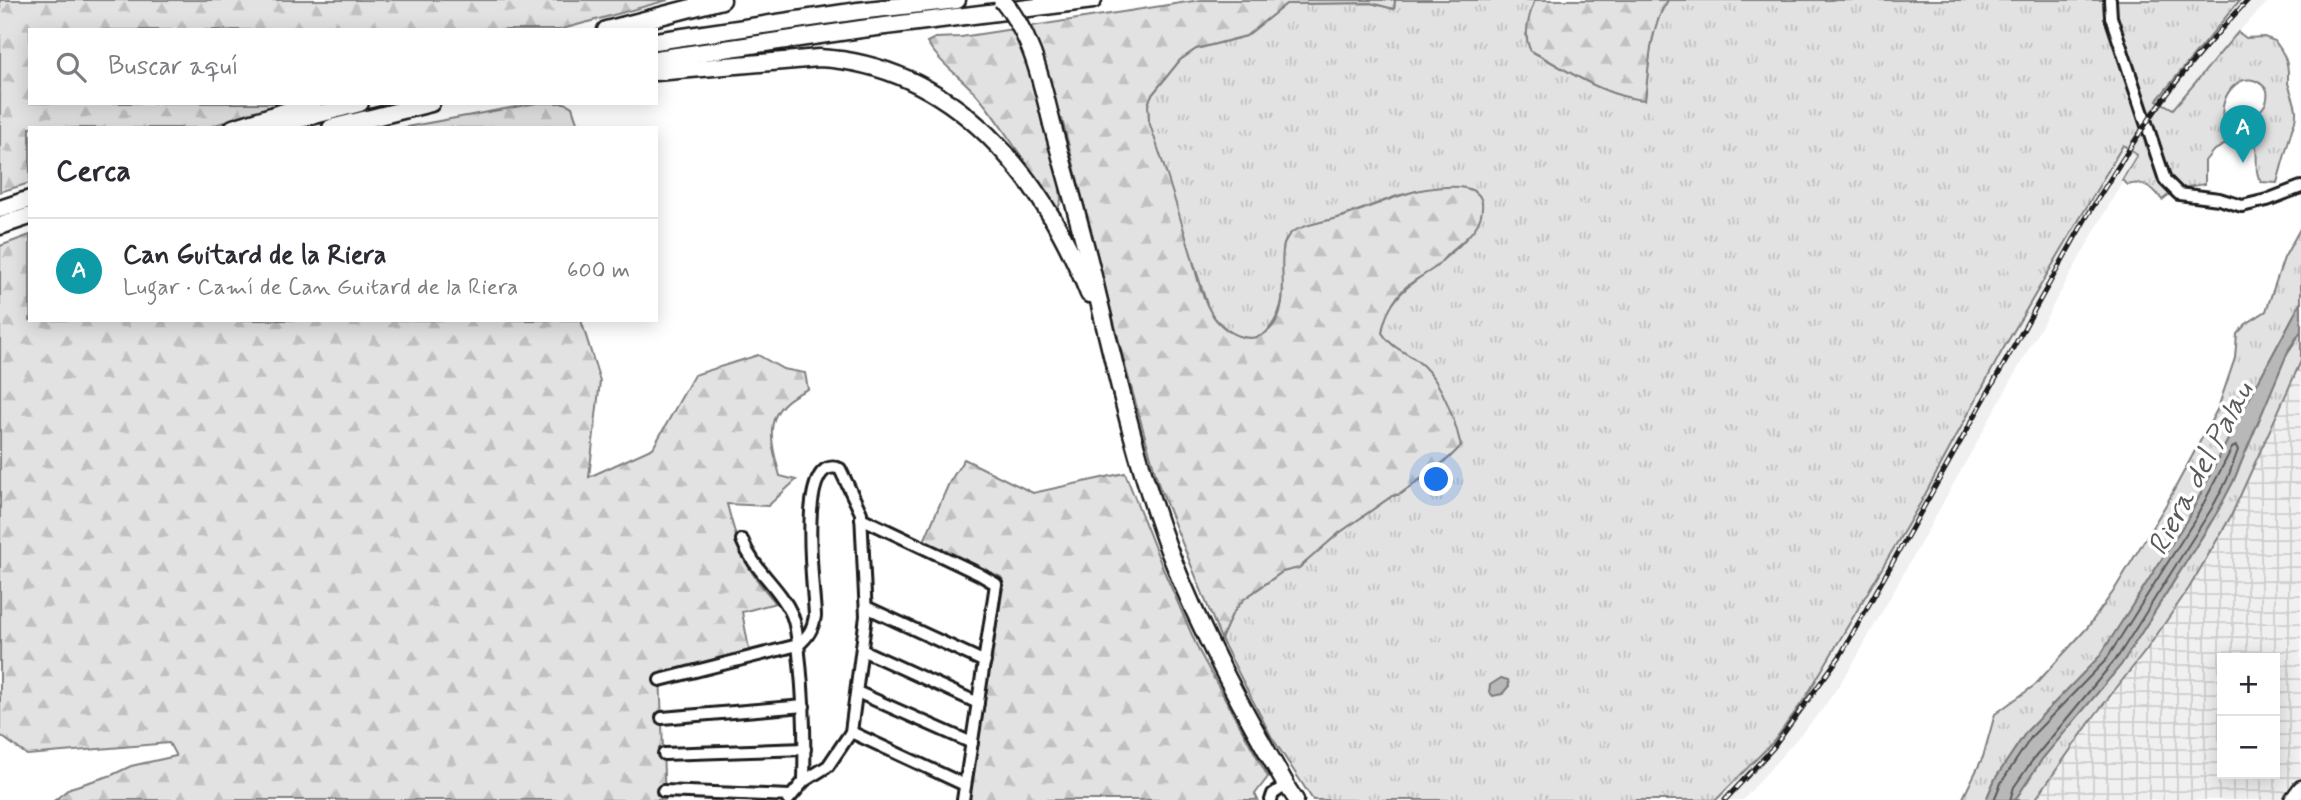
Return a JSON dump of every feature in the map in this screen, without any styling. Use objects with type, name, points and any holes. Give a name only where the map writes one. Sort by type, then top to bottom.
[{"type":"highway","points":[[614,28],[722,0]]},
{"type":"highway","points":[[658,41],[858,11],[957,0]]},
{"type":"highway","points":[[1002,0],[1018,20],[1026,38],[1095,284],[1105,334],[1135,444],[1171,554],[1221,665],[1286,785]]},
{"type":"highway","points":[[658,59],[861,29],[1093,0]]},
{"type":"highway","points":[[658,72],[772,60],[831,58],[883,68],[924,86],[972,121],[997,144],[1021,173],[1063,238],[1105,334]]},
{"type":"highway","points":[[239,126],[307,105]]},
{"type":"highway","points":[[273,126],[352,105]]},
{"type":"highway","points":[[339,126],[423,105]]},
{"type":"highway","points":[[0,209],[28,200]]},
{"type":"highway","points":[[0,226],[28,217]]},
{"type":"main road","points":[[1286,785],[1296,800]]},
{"type":"main road","points":[[2292,800],[2301,788]]},
{"type":"street","points":[[2110,0],[2111,17],[2165,180],[2179,194],[2219,199],[2242,206],[2301,187]]},
{"type":"street","points":[[660,680],[798,645],[808,635],[816,617],[810,519],[815,487],[825,470],[831,467],[840,469],[861,518],[866,607],[863,651],[851,732],[828,766],[804,780],[790,798],[663,791]]},
{"type":"street","points":[[861,518],[996,584],[962,800]]},
{"type":"street","points":[[742,540],[757,569],[783,599],[794,623],[804,706],[804,780]]},
{"type":"street","points":[[866,607],[985,662]]},
{"type":"street","points":[[863,651],[978,703]]},
{"type":"street","points":[[857,692],[972,743]]},
{"type":"street","points":[[662,718],[804,706]]},
{"type":"street","points":[[851,732],[965,785]]},
{"type":"street","points":[[664,754],[804,749]]},
{"type":"street","points":[[1271,800],[1273,794],[1286,785]]},
{"type":"shaded area","points":[[2240,0],[2270,0],[2238,32],[2172,109],[2157,100]]},
{"type":"shaded area","points":[[2123,144],[2137,155],[1853,664],[1822,710],[1743,800],[1716,800],[1774,741],[1806,697],[1921,502],[2002,352]]},
{"type":"shaded area","points":[[2301,361],[2301,800],[2035,800],[2095,715],[2147,649],[2271,425]]},
{"type":"green space","points":[[0,0],[668,0],[566,28],[28,28],[28,105],[278,105],[212,126],[28,126],[28,184],[0,192]]},
{"type":"green space","points":[[1200,0],[1395,0],[1394,9],[1371,3],[1286,4],[1246,36],[1196,49],[1180,60],[1151,96],[1148,105],[1149,122],[1202,293],[1214,318],[1229,332],[1247,338],[1256,337],[1273,326],[1282,303],[1285,242],[1295,231],[1426,189],[1467,188],[1479,196],[1482,203],[1480,220],[1471,233],[1437,266],[1409,284],[1397,297],[1387,314],[1382,333],[1433,377],[1455,423],[1461,446],[1400,494],[1392,496],[1339,533],[1299,568],[1282,572],[1244,599],[1232,614],[1221,639],[1159,486],[1062,119],[1053,116],[1061,200],[1058,209],[1043,193],[989,109],[937,56],[927,42],[935,38],[961,37]]},
{"type":"green space","points":[[1395,0],[1535,0],[1526,36],[1531,51],[1615,94],[1645,99],[1653,35],[1668,0],[2240,0],[2157,100],[2173,109],[2238,32],[2246,38],[2264,37],[2278,44],[2287,63],[2288,83],[2296,116],[2277,183],[2261,182],[2258,174],[2252,128],[2256,116],[2266,102],[2267,90],[2251,79],[2235,85],[2225,100],[2223,119],[2233,140],[2213,151],[2205,161],[2205,184],[2176,189],[2162,200],[2148,186],[2128,185],[2122,180],[2137,155],[2123,145],[2002,351],[1921,502],[1806,697],[1774,741],[1716,800],[1313,800],[1271,736],[1221,639],[1232,614],[1244,599],[1282,572],[1299,567],[1339,533],[1392,496],[1401,494],[1461,446],[1445,399],[1433,377],[1382,333],[1388,312],[1399,296],[1464,241],[1476,224],[1482,203],[1417,191],[1302,228],[1284,244],[1282,303],[1272,325],[1263,336],[1239,336],[1226,329],[1209,311],[1149,122],[1148,105],[1151,96],[1180,60],[1196,49],[1246,36],[1286,4],[1371,3],[1394,9]]},
{"type":"green space","points":[[1535,0],[1668,0],[1653,35],[1645,100],[1600,88],[1531,51],[1527,33]]},
{"type":"green space","points":[[526,105],[568,105],[572,107],[578,126],[412,126]]},
{"type":"green space","points":[[2301,227],[2301,302],[2190,515],[2100,656],[2027,731],[1995,779],[1986,800],[1962,800],[1983,757],[1995,714],[2035,685],[2087,628],[2113,592],[2167,503],[2218,408],[2235,358],[2237,334],[2246,324],[2266,311],[2284,258]]},
{"type":"green space","points":[[28,236],[28,322],[582,322],[600,381],[589,477],[653,448],[694,375],[758,355],[783,369],[805,373],[808,389],[793,397],[776,414],[772,436],[780,476],[796,480],[768,506],[727,504],[735,534],[749,568],[776,603],[742,612],[750,654],[660,673],[665,800],[55,800],[70,788],[131,766],[176,756],[169,743],[27,755],[0,735],[0,246]]},
{"type":"green space","points":[[2301,331],[2301,361],[2231,516],[2189,588],[2035,800],[2015,800],[2042,759],[2121,665],[2209,526],[2233,482],[2284,360]]},
{"type":"green space","points":[[964,459],[1033,493],[1125,473],[1199,651],[1268,777],[1255,794],[1258,800],[969,800],[1004,582],[1001,577],[924,541],[949,483]]},
{"type":"water","points":[[2301,302],[2301,331],[2289,349],[2233,482],[2218,511],[2121,665],[2042,759],[2015,800],[1986,800],[1995,779],[2027,731],[2100,656],[2190,515]]},
{"type":"water","points":[[1501,678],[1508,680],[1509,686],[1502,694],[1493,696],[1489,692],[1490,685]]},
{"type":"railway","points":[[1725,800],[1773,748],[1840,656],[2086,218],[2131,146],[2180,77],[2248,0]]},
{"type":"place","name":"Can Guitard de la Riera","points":[[2243,163]]},
{"type":"water label","name":"Riera del Palau","points":[[2201,469]]}]
